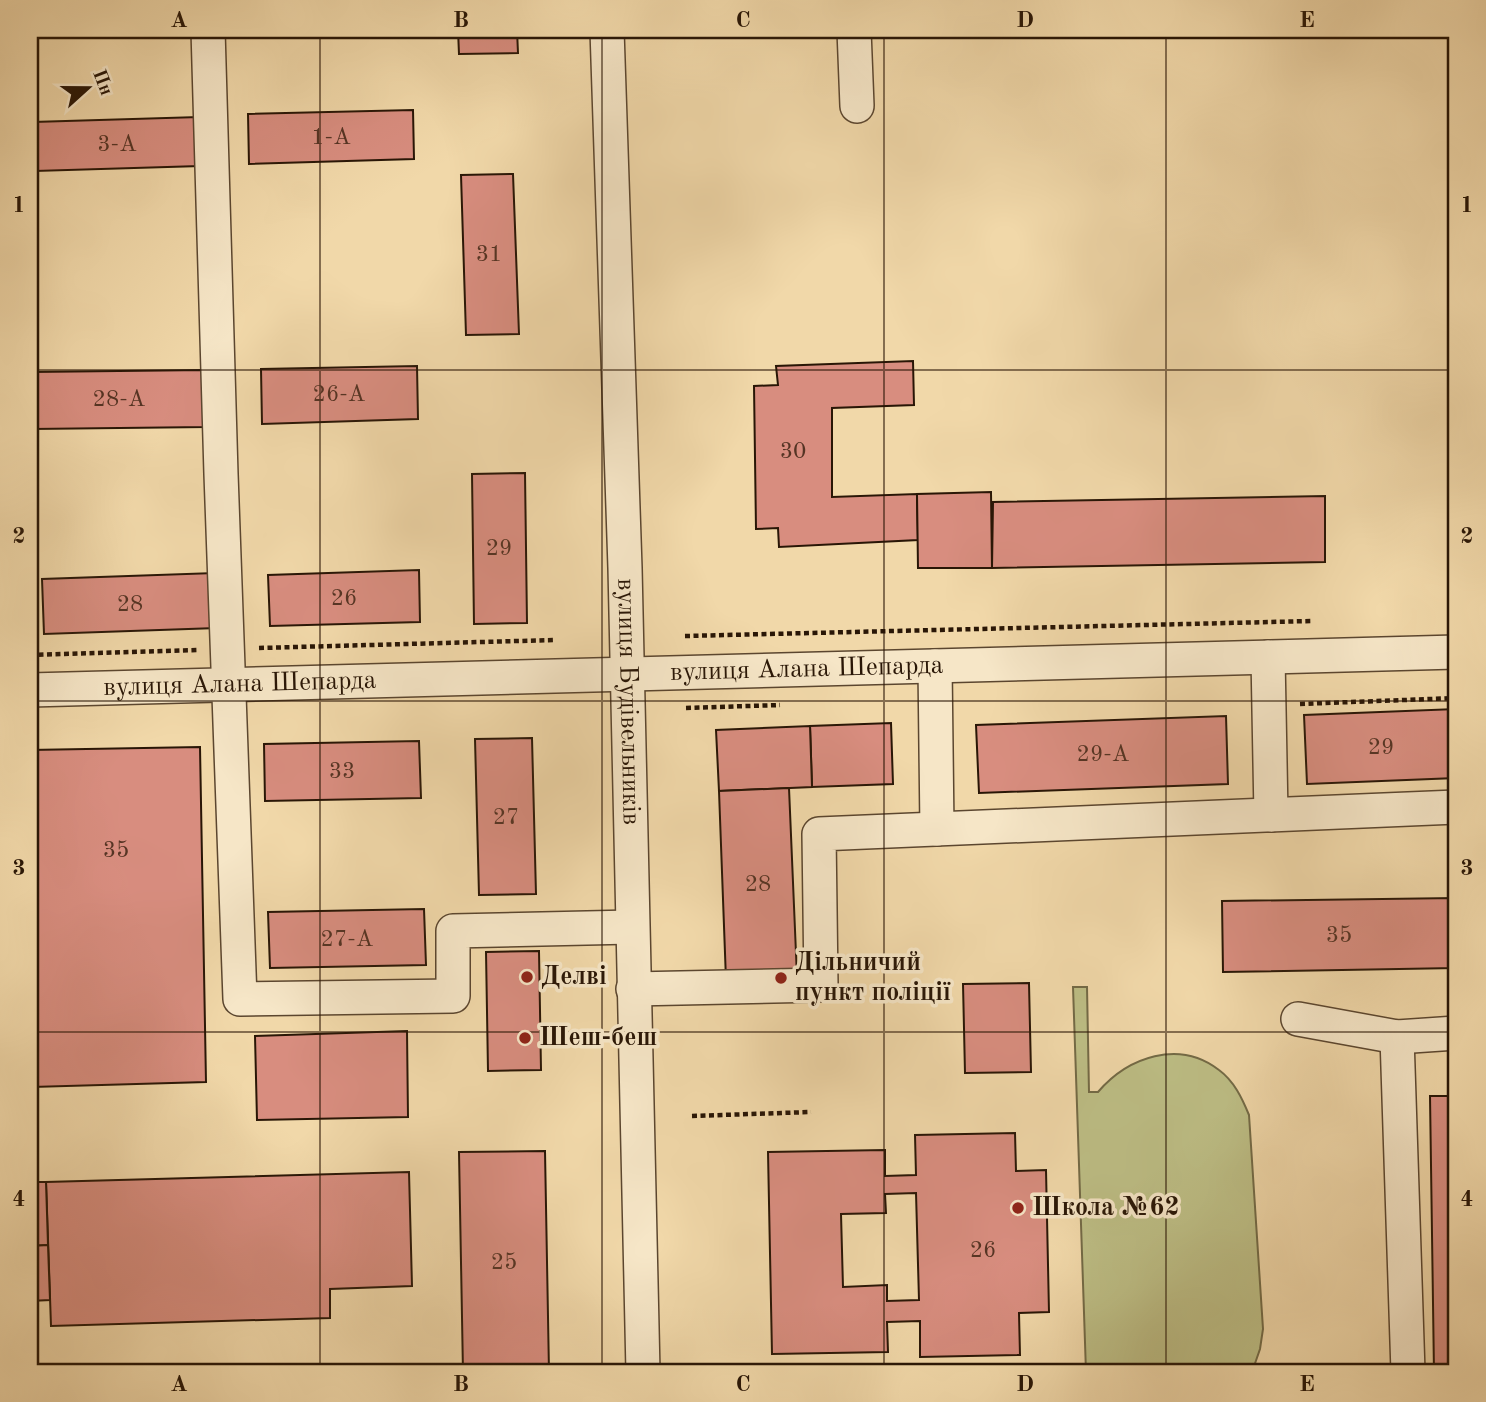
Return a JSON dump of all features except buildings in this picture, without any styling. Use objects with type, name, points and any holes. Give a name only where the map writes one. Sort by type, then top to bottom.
[{"type":"street","points":[[208,30],[240,999],[453,996],[453,931],[632,927]]},
{"type":"street","name":"вулиця Будівельників","points":[[607,30],[625,568],[643,1372]]},
{"type":"street","points":[[854,30],[857,106]]},
{"type":"street","name":"вулиця Алана Шепарда","points":[[30,690],[1456,652]]},
{"type":"street","points":[[1268,657],[1271,815]]},
{"type":"street","points":[[935,666],[937,829]]},
{"type":"street","points":[[633,989],[821,985],[819,835],[1456,807]]},
{"type":"street","points":[[1298,1020],[1397,1037],[1456,1033]]},
{"type":"street","points":[[1397,1037],[1408,1372]]},
{"type":"path","points":[[685,636],[1318,621]]},
{"type":"path","points":[[30,654],[555,640]]},
{"type":"path","points":[[1269,695],[1297,704],[1456,698]]},
{"type":"path","points":[[686,708],[783,705]]},
{"type":"path","points":[[692,1116],[811,1112]]},
{"type":"green space","points":[[1073,987],[1087,987],[1089,1092],[1098,1092],[1124,1069],[1139,1061],[1171,1054],[1187,1055],[1204,1061],[1224,1074],[1243,1102],[1249,1115],[1263,1329],[1252,1372],[1086,1372]]},
{"type":"place","name":"Делві","points":[[527,977]]},
{"type":"place","name":"Дільничий пункт поліції","points":[[781,978]]},
{"type":"place","name":"Шеш-беш","points":[[525,1038]]},
{"type":"place","name":"Школа №62","points":[[1018,1208]]}]
